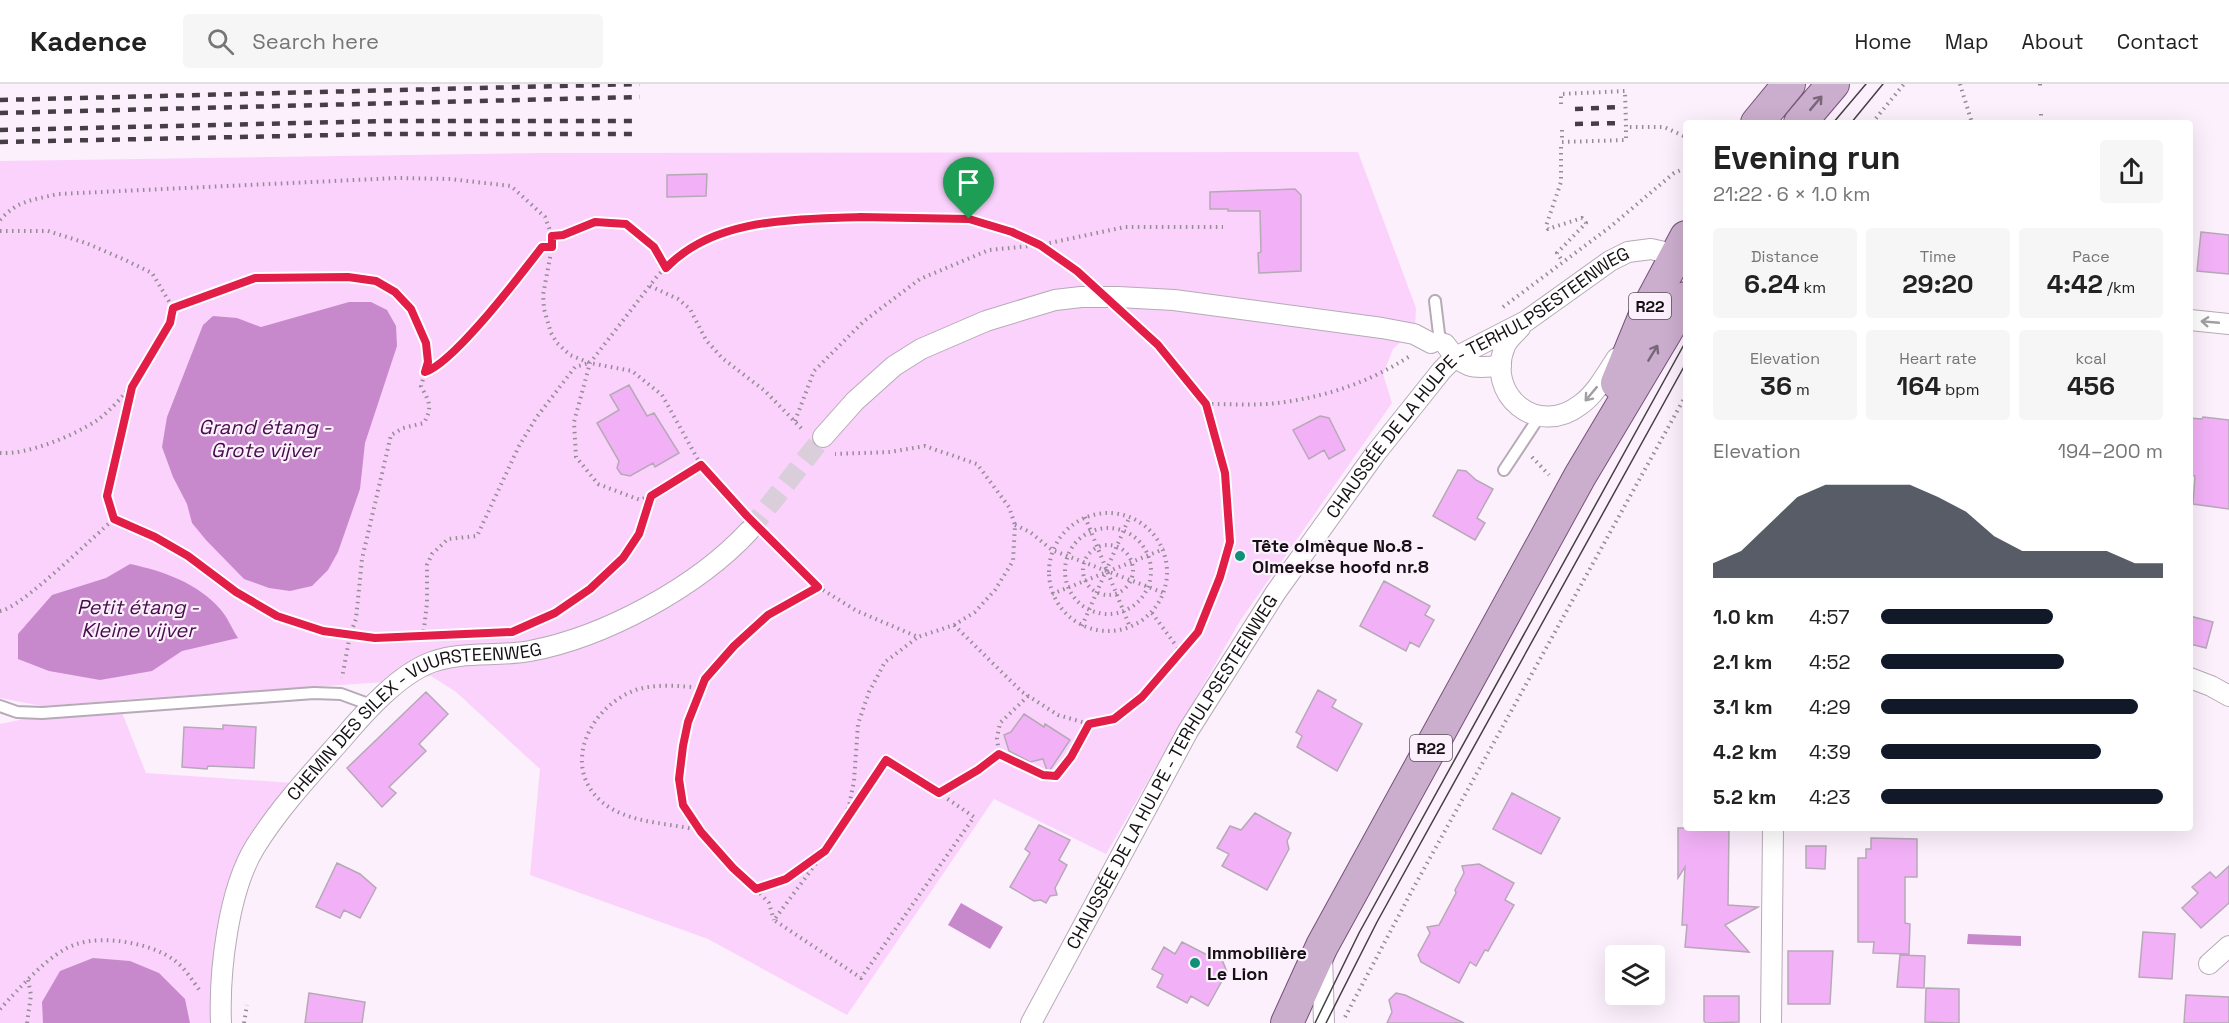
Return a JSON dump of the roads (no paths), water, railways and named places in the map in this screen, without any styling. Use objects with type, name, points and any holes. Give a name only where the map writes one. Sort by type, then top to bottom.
[{"type":"main road","points":[[1759,120],[1789,84]]},
{"type":"main road","points":[[1803,120],[1833,84]]},
{"type":"main road","name":"CHAUSSÉE DE LA HULPE - TERHULPSESTEENWEG","points":[[1566,477],[1647,310],[1681,246]]},
{"type":"main road","name":"R22","points":[[1287,1023],[1322,946],[1566,477],[1683,302]]},
{"type":"street","name":"CHAUSSÉE DE LA HULPE - TERHULPSESTEENWEG","points":[[1031,1023],[1188,731],[1270,602],[1375,454],[1442,370],[1444,348],[1526,321],[1610,261],[1628,252],[1681,246]]},
{"type":"street","points":[[820,443],[863,394],[894,366],[921,349],[986,321],[1055,300],[1118,297],[1174,300],[1382,328],[1414,334],[1444,348],[1467,367],[1502,364]]},
{"type":"street","points":[[1526,321],[1506,344],[1502,364],[1505,390],[1511,400],[1524,411],[1539,417],[1551,417],[1578,407],[1589,398],[1647,310]]},
{"type":"street","points":[[2193,320],[2229,324]]},
{"type":"street","name":"CHEMIN DES SILEX - VUURSTEENWEG","points":[[221,1021],[220,993],[229,927],[238,885],[254,849],[286,803],[371,705],[415,670],[444,658],[527,652],[561,645],[598,631],[656,602],[705,571],[729,553],[753,526]]},
{"type":"street","points":[[2193,679],[2229,696]]},
{"type":"street","points":[[1772,1023],[1773,831]]},
{"type":"street","points":[[1322,946],[1324,1023]]},
{"type":"street","points":[[2209,964],[2229,946]]},
{"type":"lane","points":[[1435,301],[1439,334],[1444,348]]},
{"type":"lane","points":[[1504,470],[1539,417]]},
{"type":"lane","points":[[0,706],[17,712],[42,713],[314,693],[341,694],[371,705]]},
{"type":"water","name":"Grand étang - Grote vijver","points":[[349,302],[371,302],[387,310],[396,326],[397,346],[365,443],[360,489],[338,552],[328,570],[312,586],[290,591],[269,588],[244,579],[192,523],[187,504],[173,477],[162,447],[167,417],[203,325],[213,316],[237,318],[261,327]]},
{"type":"water","name":"Petit étang - Kleine vijver","points":[[130,564],[155,570],[202,592],[223,613],[238,638],[182,651],[152,671],[100,680],[49,671],[18,659],[18,634],[52,595],[106,578]]},
{"type":"water","points":[[961,903],[1003,927],[990,949],[948,925]]},
{"type":"water","points":[[1968,934],[2021,936],[2021,946],[1967,944]]},
{"type":"water","points":[[93,958],[130,961],[159,973],[185,999],[190,1023],[43,1023],[42,1002],[60,971]]},
{"type":"tunnel","points":[[749,531],[823,437]]},
{"type":"tram line","points":[[1836,120],[1866,84]]},
{"type":"tram line","points":[[1853,120],[1883,84]]},
{"type":"tram line","points":[[1315,1023],[1359,933],[1683,346]]},
{"type":"tram line","points":[[1326,1023],[1377,922],[1683,368]]},
{"type":"railway","points":[[0,100],[640,84]]},
{"type":"railway","points":[[0,113],[640,97]]},
{"type":"railway","points":[[1575,109],[1620,107]]},
{"type":"railway","points":[[0,130],[385,121],[639,121]]},
{"type":"railway","points":[[1575,124],[1621,123]]},
{"type":"railway","points":[[0,142],[384,134],[639,134]]},
{"type":"place","name":"Tête olmèque No.8 - Olmeekse hoofd nr.8","points":[[1240,556]]},
{"type":"place","name":"Immobilière Le Lion","points":[[1195,963]]}]
